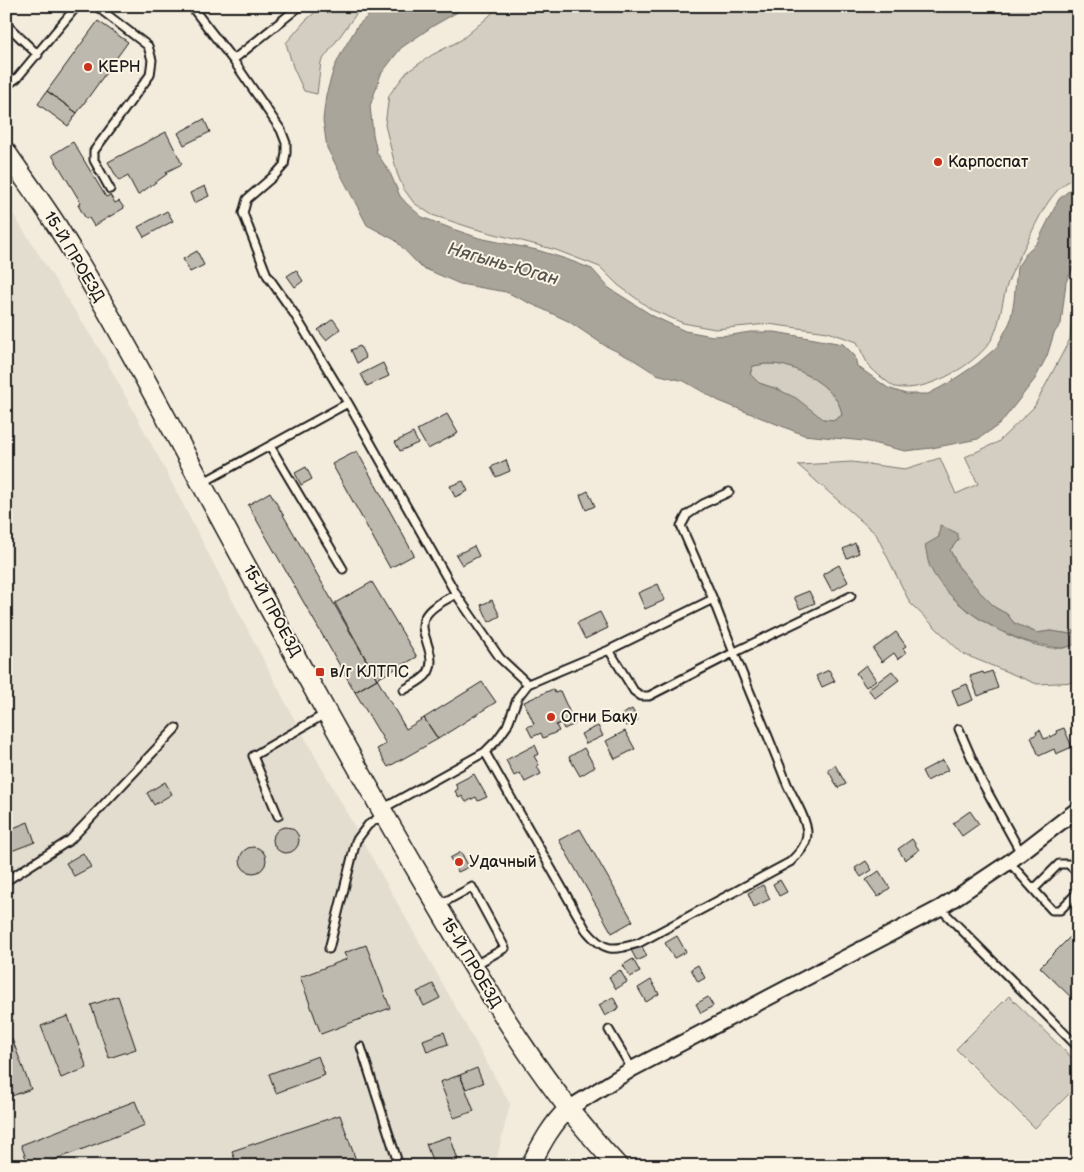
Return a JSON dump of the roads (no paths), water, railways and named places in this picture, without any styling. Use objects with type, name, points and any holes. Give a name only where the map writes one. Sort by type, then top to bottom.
[{"type":"main road","name":"15-Й ПРОЕЗД","points":[[6,152],[80,264],[382,812],[472,966],[528,1054],[568,1109],[618,1166]]},
{"type":"street","points":[[530,1166],[550,1129],[568,1109],[632,1069],[940,908],[1009,862],[1078,810]]},
{"type":"lane","points":[[6,86],[18,78],[77,6]]},
{"type":"lane","points":[[96,6],[148,46],[152,60],[150,75],[94,151],[94,160],[110,189]]},
{"type":"lane","points":[[191,6],[233,60],[281,130],[286,143],[284,165],[247,199],[243,213],[267,276],[293,312],[348,403],[456,594],[500,658],[528,684]]},
{"type":"lane","points":[[233,60],[300,6]]},
{"type":"lane","points":[[6,24],[38,55]]},
{"type":"lane","points":[[202,484],[348,403]]},
{"type":"lane","points":[[270,446],[343,569]]},
{"type":"lane","points":[[486,752],[586,930],[597,943],[608,948],[621,948],[638,943],[790,862],[803,849],[807,834],[805,824],[733,653],[713,598],[681,526],[686,515],[703,504],[729,492]]},
{"type":"lane","points":[[404,690],[427,674],[431,666],[423,618],[430,610],[456,594]]},
{"type":"lane","points":[[610,650],[634,691],[641,696],[649,696],[851,596]]},
{"type":"lane","points":[[329,949],[356,841],[368,824],[382,812],[486,752],[498,740],[507,726],[518,697],[528,684],[610,650],[713,598]]},
{"type":"lane","points":[[278,816],[253,756],[328,712]]},
{"type":"lane","points":[[6,881],[70,840],[176,728]]},
{"type":"lane","points":[[959,729],[982,782],[1021,853]]},
{"type":"lane","points":[[1009,862],[1052,910],[1060,910],[1078,892]]},
{"type":"lane","points":[[1034,890],[1060,864],[1068,864],[1078,873]]},
{"type":"lane","points":[[437,906],[472,887],[505,948],[472,966]]},
{"type":"lane","points":[[940,908],[1078,1047]]},
{"type":"lane","points":[[609,1030],[632,1069]]},
{"type":"lane","points":[[361,1047],[399,1166]]},
{"type":"water","name":"Нягынь-Юган","points":[[379,6],[468,6],[433,26],[401,48],[381,74],[370,106],[377,153],[390,173],[400,196],[422,217],[479,238],[537,250],[592,269],[609,288],[653,316],[685,331],[713,336],[750,332],[775,332],[843,344],[855,356],[857,366],[888,388],[906,394],[928,394],[977,364],[997,347],[1010,322],[1017,267],[1028,251],[1037,243],[1059,199],[1078,183],[1078,258],[1066,282],[1061,324],[1054,333],[1047,356],[1035,379],[1000,424],[978,439],[905,451],[864,441],[804,435],[719,401],[684,381],[656,374],[634,360],[604,345],[568,321],[506,292],[460,284],[421,267],[395,240],[367,225],[327,148],[323,120],[326,95],[334,68],[358,25]],"holes":[[[767,364],[790,367],[819,382],[835,398],[840,406],[842,415],[835,420],[823,419],[796,398],[759,383],[750,374],[753,366]]]},
{"type":"water","points":[[940,525],[957,533],[959,539],[950,550],[958,566],[996,608],[1007,614],[1014,623],[1037,633],[1050,631],[1071,634],[1078,628],[1078,643],[1063,648],[1032,643],[997,629],[964,608],[939,581],[928,562],[925,545],[939,537]]},
{"type":"place","name":"КЕРН","points":[[88,67]]},
{"type":"place","name":"Карпоспат","points":[[938,162]]},
{"type":"place","name":"в/г КЛТПС","points":[[320,672]]},
{"type":"place","name":"Огни Баку","points":[[551,717]]},
{"type":"place","name":"Удачный","points":[[459,862]]}]
